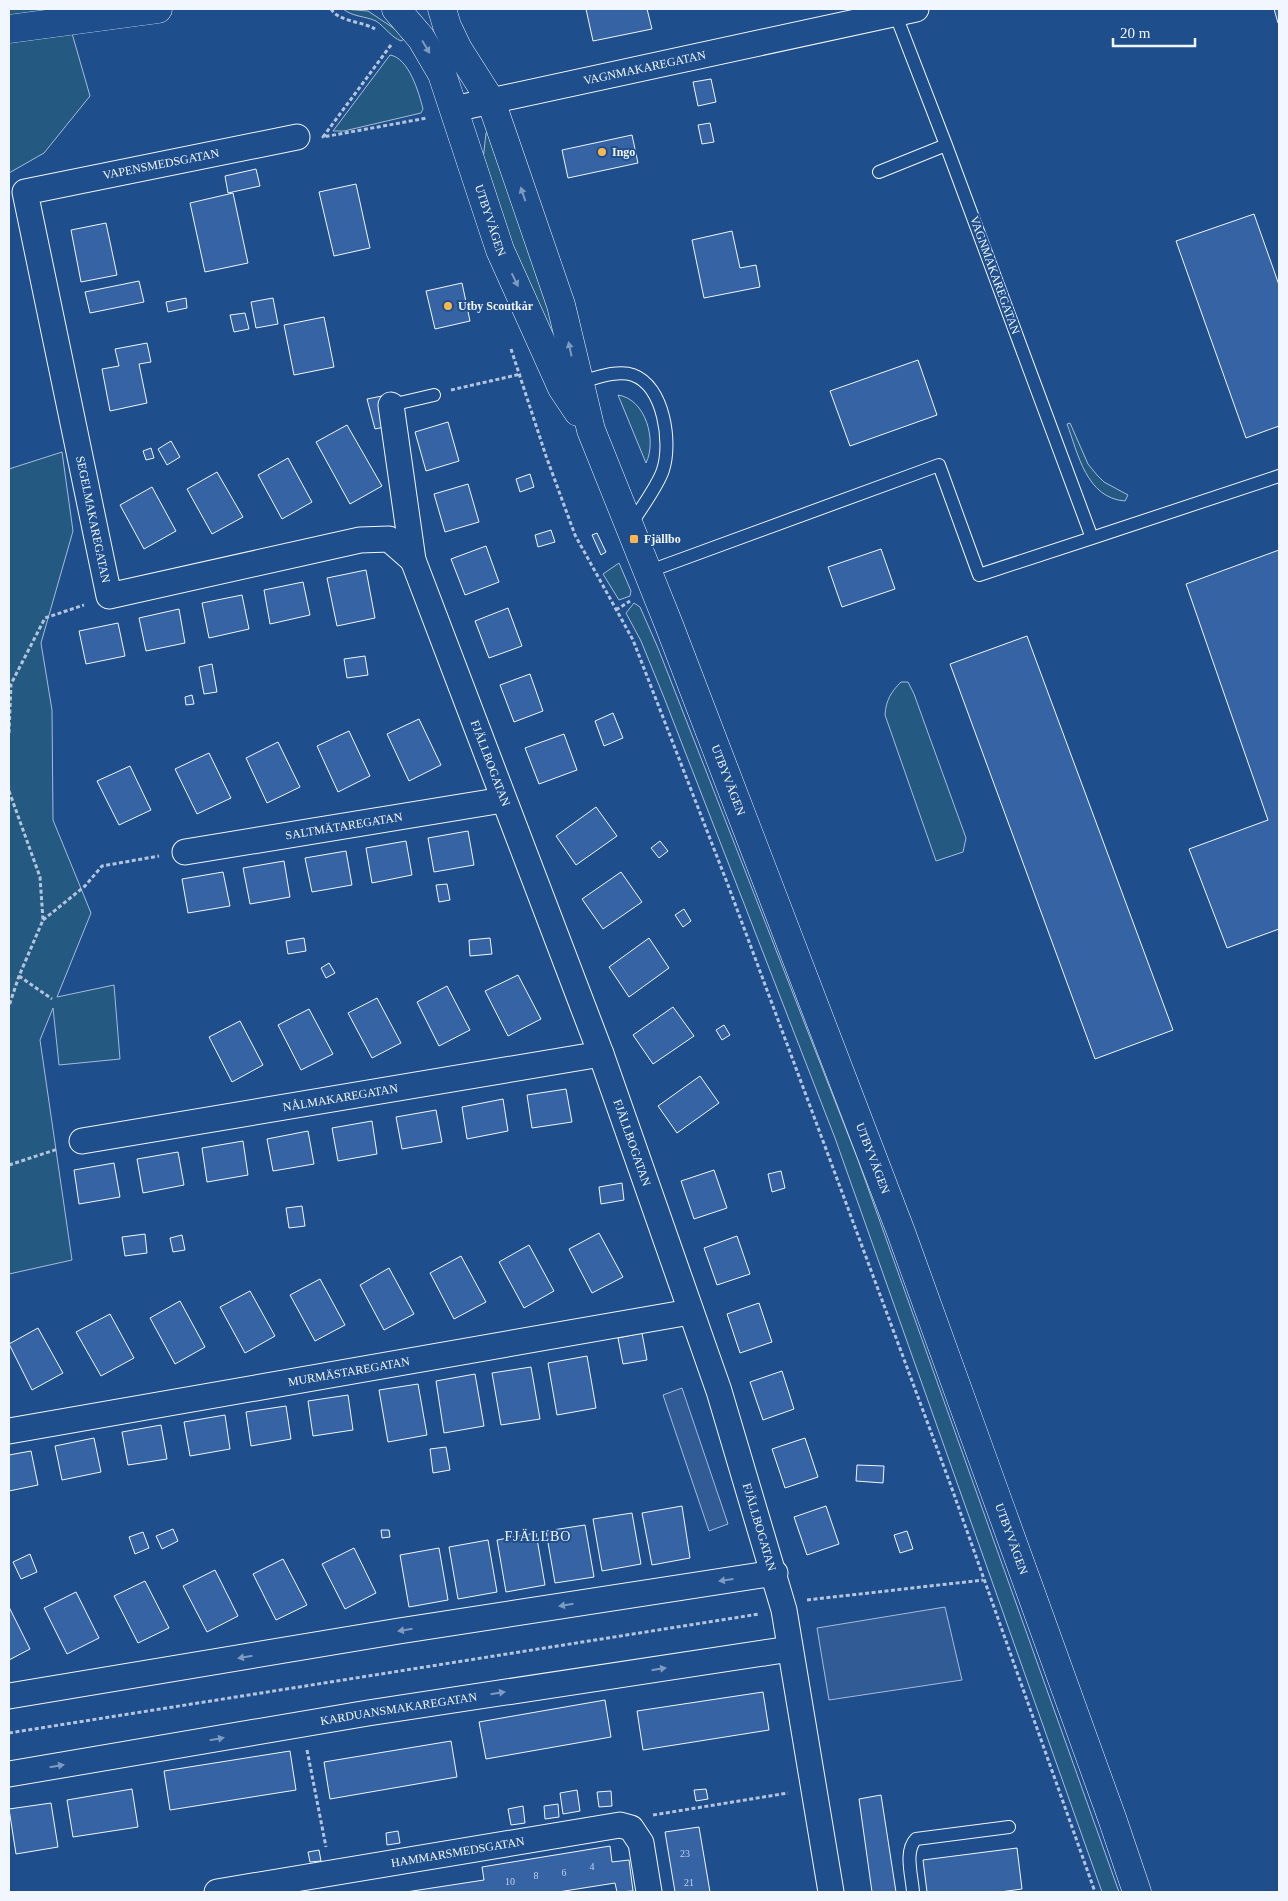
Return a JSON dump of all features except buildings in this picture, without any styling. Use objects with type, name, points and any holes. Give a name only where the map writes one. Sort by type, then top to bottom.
[{"type":"street","points":[[9,29],[158,9]]},
{"type":"street","name":"UTBYVÄGEN","points":[[396,9],[420,38],[442,74],[444,113],[500,250],[571,386],[630,526],[901,1232],[1137,1892]]},
{"type":"street","name":"UTBYVÄGEN","points":[[442,9],[447,26],[458,49],[491,101],[561,305],[571,386]]},
{"type":"street","name":"VAGNMAKAREGATAN","points":[[444,113],[491,101],[905,11]]},
{"type":"street","name":"VAPENSMEDSGATAN","points":[[25,192],[297,137]]},
{"type":"street","name":"SEGELMAKAREGATAN","points":[[25,192],[109,596],[360,540],[389,539],[413,560]]},
{"type":"street","name":"FJÄLLBOGATAN","points":[[391,405],[413,560],[601,1054],[719,1391],[775,1573],[783,1606],[831,1892]]},
{"type":"street","name":"SALTMÄTAREGATAN","points":[[185,852],[503,800]]},
{"type":"street","name":"NÅLMAKAREGATAN","points":[[82,1141],[601,1054]]},
{"type":"street","name":"MURMÄSTAREGATAN","points":[[9,1431],[690,1312]]},
{"type":"street","points":[[9,1696],[399,1631],[775,1573]]},
{"type":"street","name":"KARDUANSMAKAREGATAN","points":[[9,1774],[302,1724],[790,1649]]},
{"type":"street","name":"HAMMARSMEDSGATAN","points":[[217,1892],[620,1825],[630,1828]]},
{"type":"street","points":[[630,1828],[641,1844],[649,1892]]},
{"type":"lane","name":"VAGNMAKAREGATAN","points":[[905,11],[946,145],[1092,538]]},
{"type":"lane","points":[[879,172],[946,145]]},
{"type":"lane","points":[[571,386],[614,373],[633,374],[645,382],[655,395],[663,412],[666,437],[663,470],[630,526]]},
{"type":"lane","points":[[391,405],[434,395]]},
{"type":"lane","points":[[648,572],[939,465],[979,575],[1279,476]]},
{"type":"lane","points":[[913,1892],[909,1851],[916,1839],[1009,1827]]},
{"type":"path","points":[[332,9],[333,12],[369,25],[383,34]]},
{"type":"path","points":[[388,38],[398,47]]},
{"type":"path","points":[[393,42],[323,137],[444,113]]},
{"type":"path","points":[[511,346],[546,456],[575,535],[633,640],[728,885],[951,1486],[1095,1892]]},
{"type":"path","points":[[9,733],[11,684],[45,618],[109,596]]},
{"type":"path","points":[[9,791],[40,878],[43,920],[19,976],[9,1006]]},
{"type":"path","points":[[43,920],[85,886],[102,866],[185,852]]},
{"type":"path","points":[[19,976],[52,999]]},
{"type":"path","points":[[9,1165],[82,1141]]},
{"type":"path","points":[[9,1733],[783,1606],[983,1580]]},
{"type":"path","points":[[302,1724],[330,1872]]},
{"type":"path","points":[[630,1828],[644,1816],[813,1789]]},
{"type":"shaded area","points":[[9,9],[65,9],[90,96],[44,153],[9,173]]},
{"type":"shaded area","points":[[343,9],[368,11],[406,38],[401,41],[376,21],[351,14]]},
{"type":"shaded area","points":[[390,55],[403,62],[408,69],[419,94],[423,109],[421,113],[344,131],[333,131]]},
{"type":"shaded area","points":[[490,132],[556,325],[555,354],[515,263],[483,160],[486,133]]},
{"type":"shaded area","points":[[618,395],[628,398],[636,404],[647,422],[650,444],[646,463]]},
{"type":"shaded area","points":[[1070,423],[1088,464],[1104,482],[1128,495],[1125,501],[1112,498],[1101,492],[1092,483],[1075,448],[1067,424]]},
{"type":"shaded area","points":[[62,452],[73,531],[41,643],[52,710],[53,820],[91,913],[57,997],[114,985],[120,1059],[59,1065],[53,1008],[40,1040],[72,1260],[9,1274],[9,469]]},
{"type":"shaded area","points":[[619,563],[631,591],[630,596],[619,600],[603,574]]},
{"type":"shaded area","points":[[634,603],[640,607],[658,648],[858,1160],[1119,1892],[1102,1892],[835,1138],[665,700],[641,641],[626,613]]},
{"type":"shaded area","points":[[901,682],[908,682],[914,694],[966,838],[963,852],[936,861],[885,715],[890,697],[894,689]]},
{"type":"shaded area","points":[[682,1388],[728,1524],[709,1531],[663,1395]]},
{"type":"shaded area","points":[[945,1607],[962,1680],[829,1700],[817,1628]]},
{"type":"place","name":"Ingo","points":[[602,152]]},
{"type":"place","name":"Utby Scoutkår","points":[[448,306]]},
{"type":"place","name":"Fjällbo","points":[[634,539]]},
{"type":"district","name":"FJÄLLBO","points":[[538,1536]]}]
